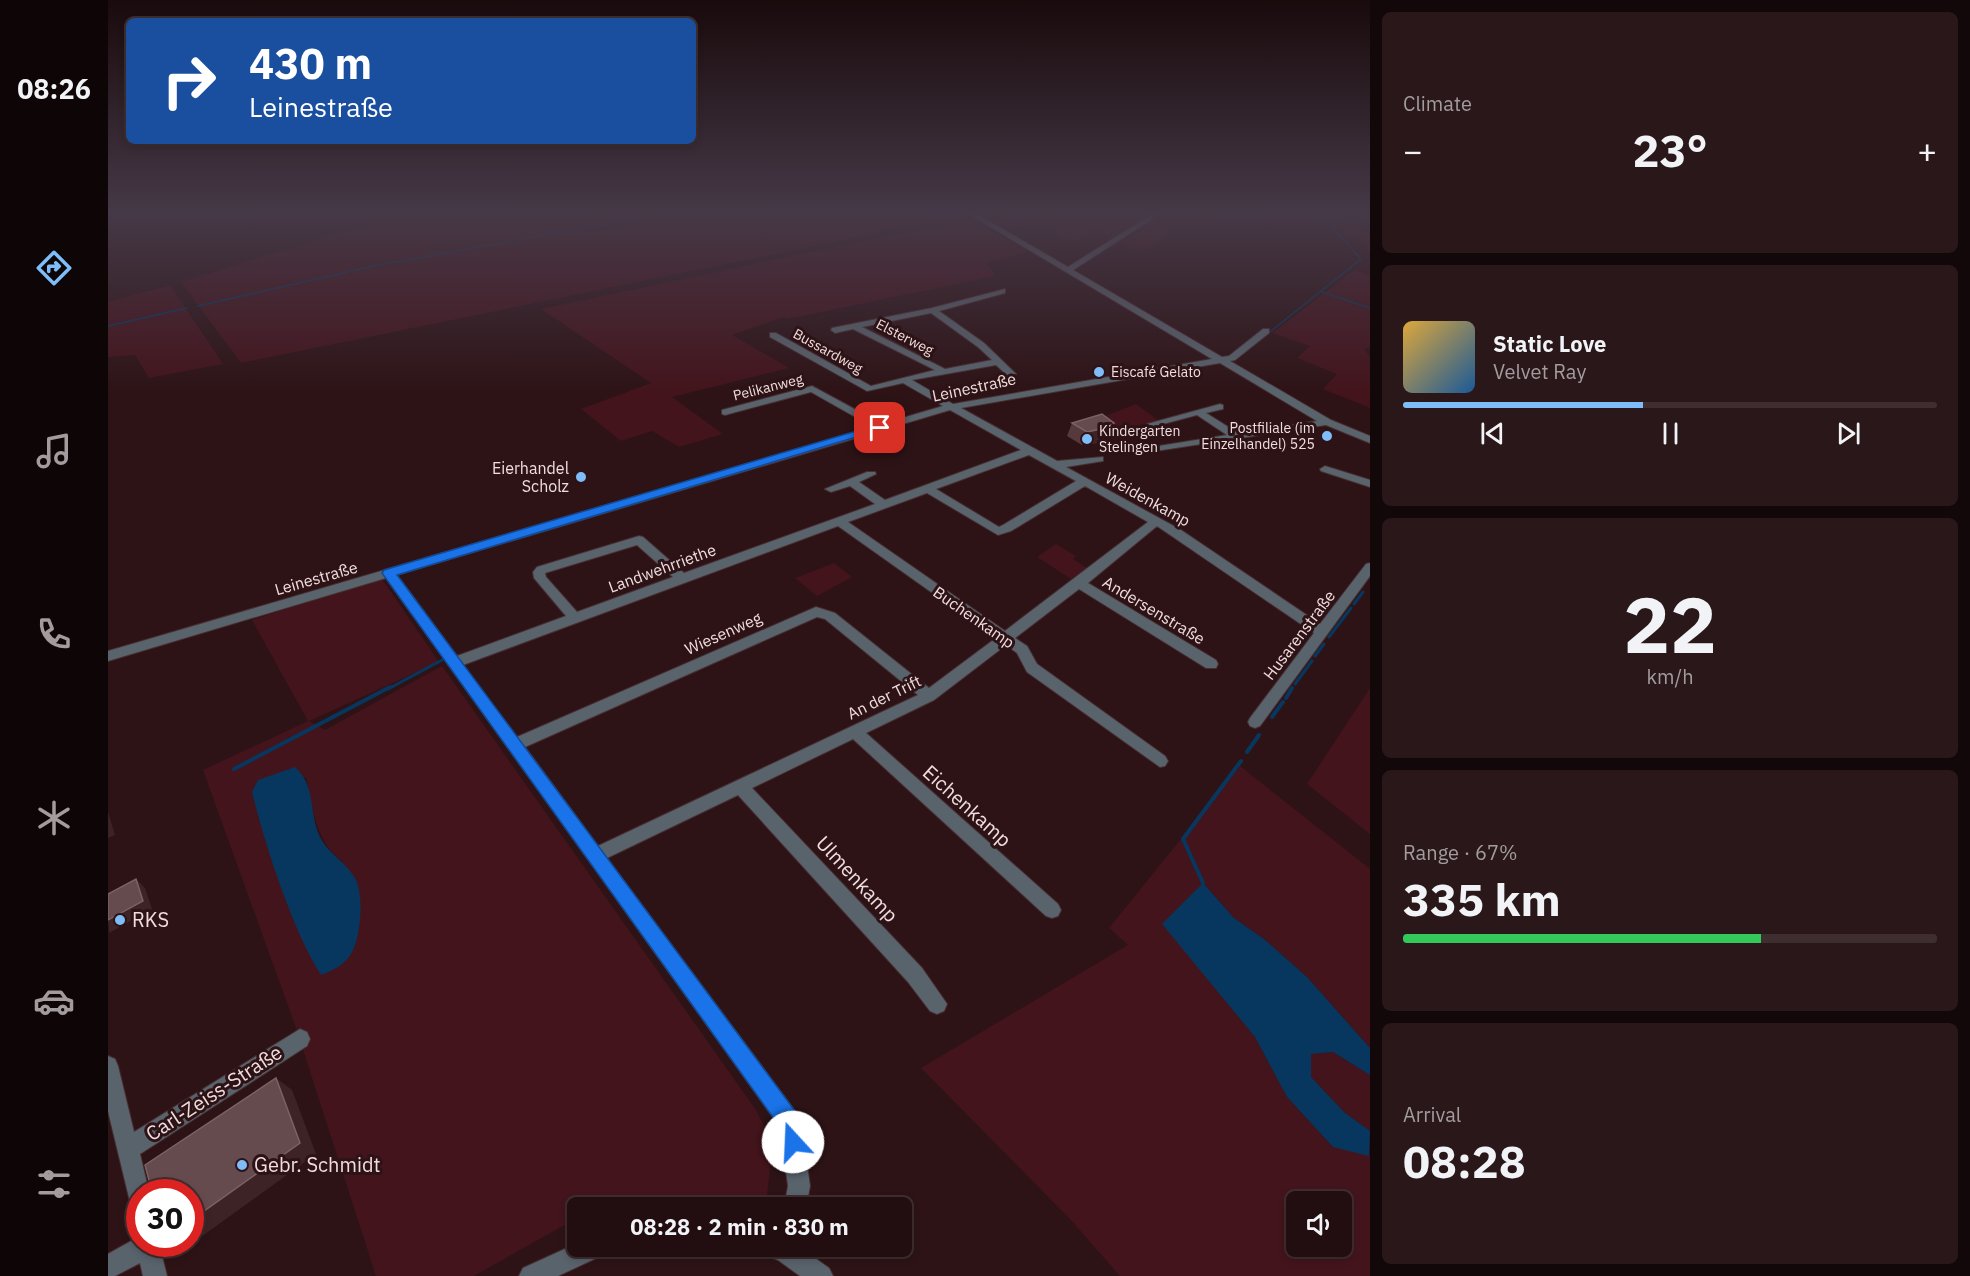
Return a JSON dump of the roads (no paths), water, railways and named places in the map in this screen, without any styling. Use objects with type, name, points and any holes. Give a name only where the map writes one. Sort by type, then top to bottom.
[{"type":"street","points":[[1072,273],[1327,422],[1370,440]]},
{"type":"street","points":[[835,330],[933,310],[1002,291]]},
{"type":"street","points":[[933,310],[981,345],[1011,374]]},
{"type":"street","name":"Elsterweg","points":[[855,326],[943,371]]},
{"type":"street","points":[[1219,358],[1232,358],[1266,331]]},
{"type":"street","name":"Bussardweg","points":[[773,335],[870,389],[904,380]]},
{"type":"street","name":"Leinestraße","points":[[108,656],[950,407],[1219,358]]},
{"type":"street","points":[[904,380],[998,362]]},
{"type":"street","name":"Weidenkamp","points":[[904,380],[1083,482],[1178,532],[1322,632]]},
{"type":"street","name":"Pelikanweg","points":[[724,412],[812,389],[880,428]]},
{"type":"street","points":[[1152,424],[1220,407]]},
{"type":"street","points":[[1198,412],[1237,437]]},
{"type":"street","points":[[1140,452],[1327,422]]},
{"type":"street","name":"Landwehrriethe","points":[[453,663],[1029,451]]},
{"type":"street","points":[[1054,465],[1100,459]]},
{"type":"street","points":[[1325,470],[1370,484]]},
{"type":"street","points":[[831,489],[871,474]]},
{"type":"street","points":[[852,482],[883,504]]},
{"type":"street","points":[[927,488],[998,531],[1007,528],[1083,482]]},
{"type":"street","name":"Buchenkamp","points":[[838,521],[1006,639],[1027,656],[1032,668],[1160,761]]},
{"type":"street","name":"An der Trift","points":[[597,855],[929,696],[1079,583],[1156,521]]},
{"type":"street","points":[[575,618],[540,578],[541,570],[639,540],[682,578]]},
{"type":"street","name":"Husarenstraße","points":[[1255,722],[1370,567]]},
{"type":"street","points":[[389,573],[453,663],[597,855],[790,1123],[799,1186],[797,1197]]},
{"type":"street","name":"Andersenstraße","points":[[1079,583],[1212,664]]},
{"type":"street","name":"Wiesenweg","points":[[515,745],[816,612],[830,616],[929,696]]},
{"type":"street","name":"Eichenkamp","points":[[855,732],[1052,910]]},
{"type":"street","name":"Ulmenkamp","points":[[741,787],[915,975],[937,1004]]},
{"type":"street","name":"Carl-Zeiss-Straße","points":[[129,1148],[300,1039]]},
{"type":"street","name":"Carl-Zeiss-Straße","points":[[108,1066],[135,1179]]},
{"type":"street","points":[[108,1267],[126,1257]]},
{"type":"street","points":[[151,1257],[155,1276]]},
{"type":"street","points":[[531,1276],[573,1257]]},
{"type":"street","points":[[794,1257],[821,1276]]},
{"type":"water","points":[[295,767],[306,782],[316,826],[322,841],[351,872],[360,893],[360,924],[353,950],[344,963],[321,975],[310,956],[280,886],[252,792],[258,780]]},
{"type":"water","points":[[1203,883],[1234,918],[1264,939],[1307,977],[1370,1048],[1370,1075],[1333,1052],[1311,1054],[1311,1077],[1344,1112],[1370,1131],[1369,1156],[1333,1147],[1287,1097],[1255,1037],[1162,924]]},
{"type":"waterway","points":[[198,306],[345,273]]},
{"type":"waterway","points":[[1270,332],[1344,273]]},
{"type":"waterway","points":[[1322,292],[1370,308]]},
{"type":"waterway","points":[[108,326],[187,308]]},
{"type":"waterway","points":[[1354,604],[1363,592]]},
{"type":"waterway","points":[[1329,637],[1351,608]]},
{"type":"waterway","points":[[1315,656],[1324,644]]},
{"type":"waterway","points":[[388,689],[442,660]]},
{"type":"waterway","points":[[1295,684],[1312,661]]},
{"type":"waterway","points":[[234,769],[390,687]]},
{"type":"waterway","points":[[1286,698],[1292,688]]},
{"type":"waterway","points":[[1272,717],[1283,702]]},
{"type":"waterway","points":[[1247,752],[1259,735]]},
{"type":"waterway","points":[[1203,883],[1183,839],[1241,761]]},
{"type":"place","name":"Eiscafé Gelato","points":[[1099,372]]},
{"type":"place","name":"Postfiliale (im Einzelhandel) 525","points":[[1327,436]]},
{"type":"place","name":"Kindergarten Stelingen","points":[[1087,439]]},
{"type":"place","name":"Eierhandel Scholz","points":[[581,477]]},
{"type":"place","name":"RKS","points":[[120,920]]},
{"type":"place","name":"Gebr. Schmidt","points":[[242,1165]]}]
